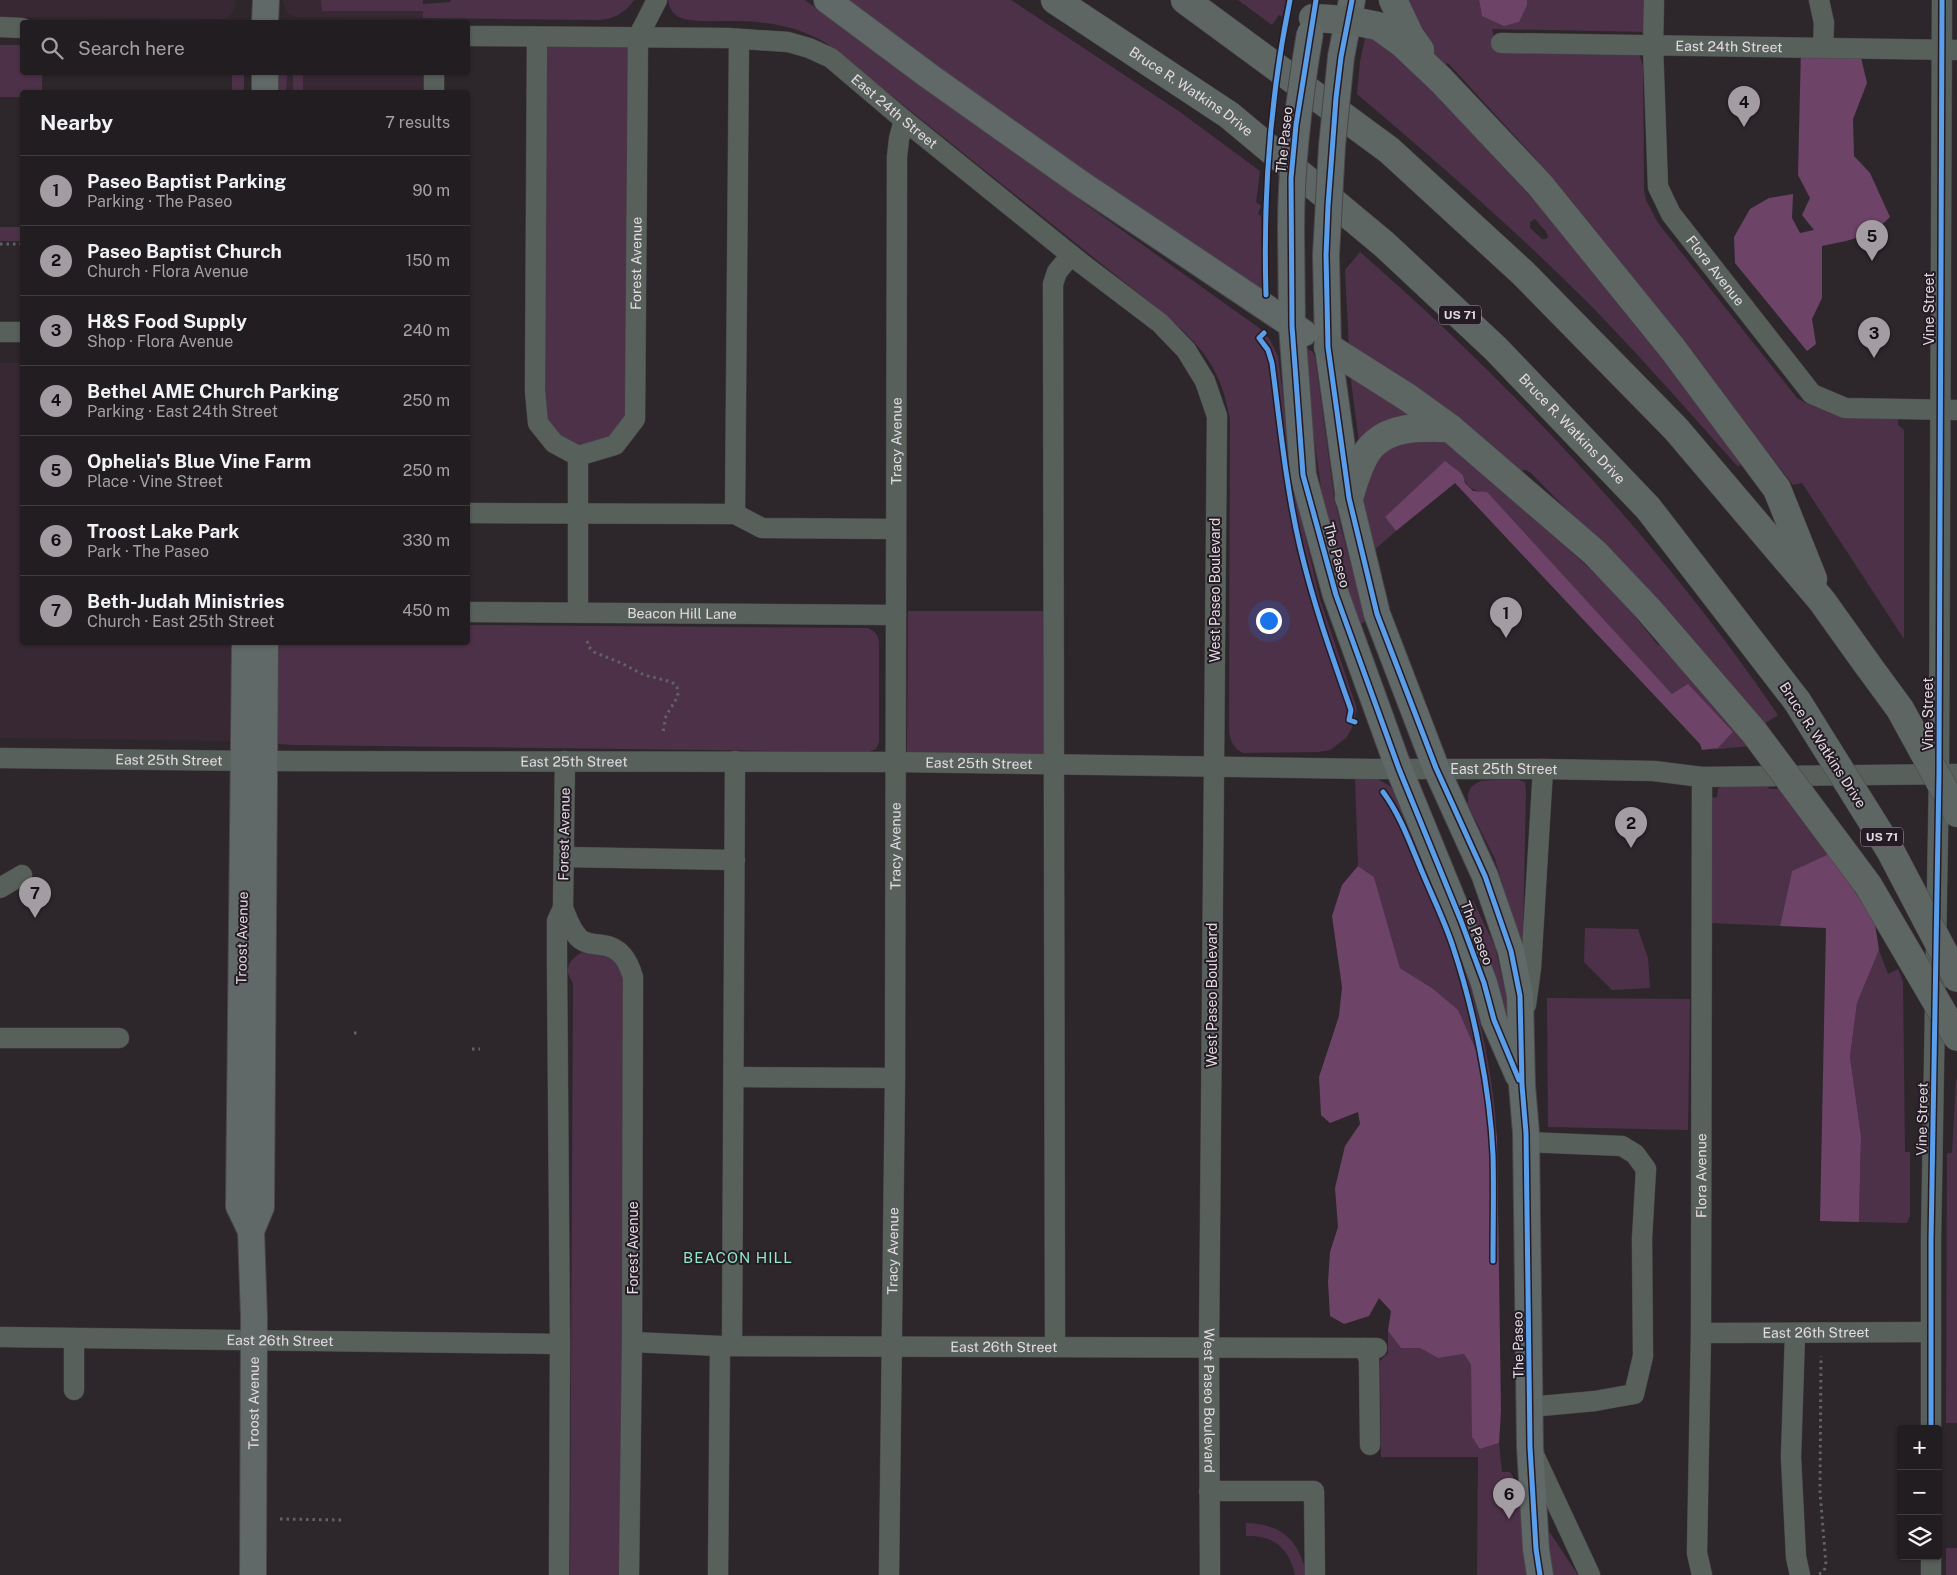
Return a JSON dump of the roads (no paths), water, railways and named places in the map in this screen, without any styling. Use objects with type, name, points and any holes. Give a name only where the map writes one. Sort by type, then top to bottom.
[{"type":"highway","name":"Bruce R. Watkins Drive","points":[[1056,0],[1228,115],[1385,245],[1496,349],[1648,508],[1797,702],[1890,850],[1957,978]]},
{"type":"highway","points":[[1185,0],[1388,150],[1523,273],[1676,429],[1822,601],[1900,709],[1957,813]]},
{"type":"highway","points":[[1392,0],[1410,36],[1441,80]]},
{"type":"highway","points":[[1313,17],[1350,10],[1378,26],[1403,44],[1441,80],[1540,185],[1672,348],[1777,489],[1822,601]]},
{"type":"highway","points":[[1328,347],[1407,397],[1450,428],[1595,554],[1648,609],[1754,732],[1868,885],[1957,1037]]},
{"type":"highway","points":[[1348,498],[1361,464],[1375,443],[1393,433],[1414,428],[1450,428]]},
{"type":"main road","points":[[266,0],[266,20]]},
{"type":"main road","points":[[827,0],[929,76],[1080,183],[1292,326],[1328,347]]},
{"type":"main road","name":"The Paseo","points":[[1350,10],[1341,57],[1332,146],[1326,255],[1328,347],[1348,498],[1377,614],[1436,768],[1485,876],[1511,951],[1520,996],[1522,1085],[1526,1142],[1530,1447],[1536,1548],[1540,1575]]},
{"type":"main road","name":"The Paseo","points":[[1313,17],[1295,134],[1291,178],[1292,326],[1303,475],[1336,595],[1399,769],[1461,921],[1484,983],[1494,1020],[1522,1085]]},
{"type":"main road","points":[[264,90],[265,75]]},
{"type":"main road","name":"Troost Avenue","points":[[245,645],[254,760]]},
{"type":"main road","name":"Troost Avenue","points":[[253,1575],[254,1340],[251,1231],[239,1206],[254,760],[265,645]]},
{"type":"street","points":[[638,37],[656,0]]},
{"type":"street","name":"Flora Avenue","points":[[1654,0],[1658,188],[1671,214],[1812,394],[1846,408],[1948,410]]},
{"type":"street","points":[[1819,0],[1824,23],[1823,48]]},
{"type":"street","name":"Vine Street","points":[[1931,1425],[1931,1220],[1948,774],[1949,50],[1942,0]]},
{"type":"street","points":[[0,27],[20,28]]},
{"type":"street","name":"East 24th Street","points":[[470,36],[739,39],[788,42],[809,48],[831,58],[904,120],[1071,255],[1160,323],[1186,350],[1205,381],[1217,416]]},
{"type":"street","points":[[537,36],[534,391],[538,423],[554,443],[578,456],[578,612]]},
{"type":"street","name":"Forest Avenue","points":[[578,456],[616,445],[635,419],[638,37]]},
{"type":"street","points":[[735,514],[739,39]]},
{"type":"street","name":"East 24th Street","points":[[1501,43],[1949,50]]},
{"type":"street","points":[[434,75],[434,90]]},
{"type":"street","name":"Tracy Avenue","points":[[889,1575],[894,1078],[897,157],[904,120]]},
{"type":"street","points":[[1055,1347],[1053,284],[1057,272],[1071,255]]},
{"type":"street","points":[[0,332],[20,332]]},
{"type":"street","name":"West Paseo Boulevard","points":[[1210,1575],[1209,1347],[1217,416]]},
{"type":"street","points":[[470,513],[735,514],[762,528],[896,529]]},
{"type":"street","name":"Beacon Hill Lane","points":[[470,612],[896,615]]},
{"type":"street","name":"East 25th Street","points":[[0,758],[895,762],[1399,769],[1543,769],[1654,771],[1702,777],[1948,774]]},
{"type":"street","name":"Forest Avenue","points":[[559,1575],[560,1344],[557,921],[563,908],[565,761]]},
{"type":"street","points":[[718,1575],[734,1077],[735,762]]},
{"type":"street","points":[[1522,1030],[1531,968],[1543,769]]},
{"type":"street","name":"Flora Avenue","points":[[1702,777],[1701,1333],[1697,1552],[1702,1575]]},
{"type":"street","points":[[564,857],[735,860]]},
{"type":"street","points":[[0,888],[22,875]]},
{"type":"street","name":"Forest Avenue","points":[[563,908],[572,929],[580,939],[594,945]]},
{"type":"street","name":"Forest Avenue","points":[[557,964],[565,954],[575,948],[594,945],[606,946],[617,950],[629,963],[633,977],[632,1342],[628,1575]]},
{"type":"street","points":[[0,1038],[119,1038]]},
{"type":"street","points":[[734,1077],[894,1078]]},
{"type":"street","points":[[1526,1142],[1622,1146],[1635,1154],[1646,1170],[1642,1239],[1643,1356],[1634,1394],[1595,1401],[1530,1407]]},
{"type":"street","name":"East 26th Street","points":[[1701,1333],[1931,1332]]},
{"type":"street","points":[[1795,1334],[1791,1458],[1796,1557],[1800,1575]]},
{"type":"street","name":"East 26th Street","points":[[0,1337],[560,1344]]},
{"type":"street","points":[[74,1338],[74,1390]]},
{"type":"street","name":"East 26th Street","points":[[632,1342],[726,1346],[1370,1348],[1370,1444]]},
{"type":"street","points":[[1530,1447],[1590,1575]]},
{"type":"street","points":[[1209,1491],[1314,1490],[1315,1575]]},
{"type":"street","points":[[1931,1560],[1931,1575]]},
{"type":"place","name":"Bethel AME Church Parking","points":[[1744,127]]},
{"type":"place","name":"Ophelia's Blue Vine Farm","points":[[1872,261]]},
{"type":"place","name":"H&S Food Supply","points":[[1874,358]]},
{"type":"place","name":"Paseo Baptist Parking","points":[[1506,638]]},
{"type":"place","name":"Paseo Baptist Church","points":[[1631,848]]},
{"type":"place","name":"Beth-Judah Ministries","points":[[35,918]]},
{"type":"place","name":"Troost Lake Park","points":[[1509,1519]]},
{"type":"district","name":"BEACON HILL","points":[[738,1257]]}]
